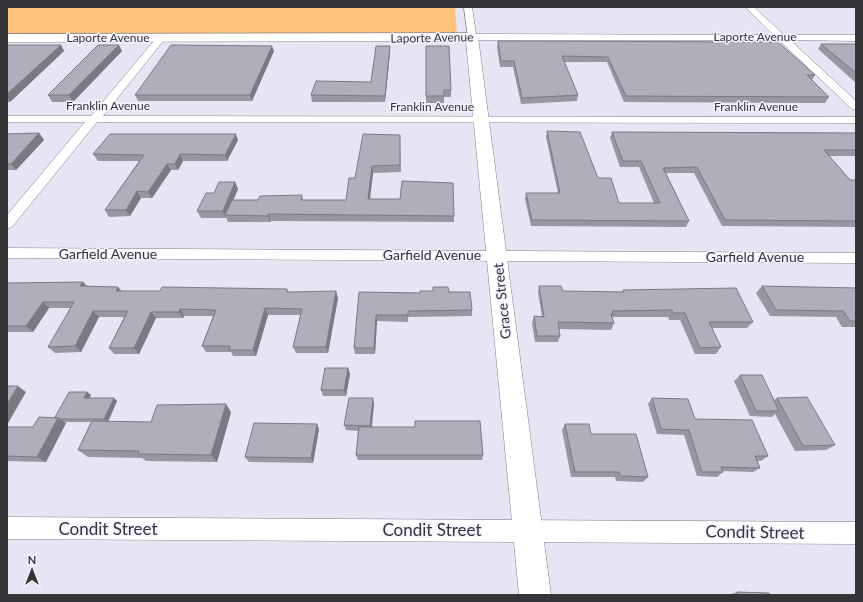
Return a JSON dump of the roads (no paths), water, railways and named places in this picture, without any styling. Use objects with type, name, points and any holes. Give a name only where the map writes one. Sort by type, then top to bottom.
[{"type":"street","name":"Grace Street","points":[[468,7],[535,595]]},
{"type":"street","points":[[750,7],[856,107]]},
{"type":"street","name":"Laporte Avenue","points":[[7,38],[472,38],[486,36],[856,38]]},
{"type":"street","points":[[7,224],[161,38]]},
{"type":"street","name":"Franklin Avenue","points":[[7,119],[481,120],[500,118],[856,120]]},
{"type":"street","name":"Garfield Avenue","points":[[7,253],[856,258]]},
{"type":"street","name":"Condit Street","points":[[7,528],[856,533]]}]
